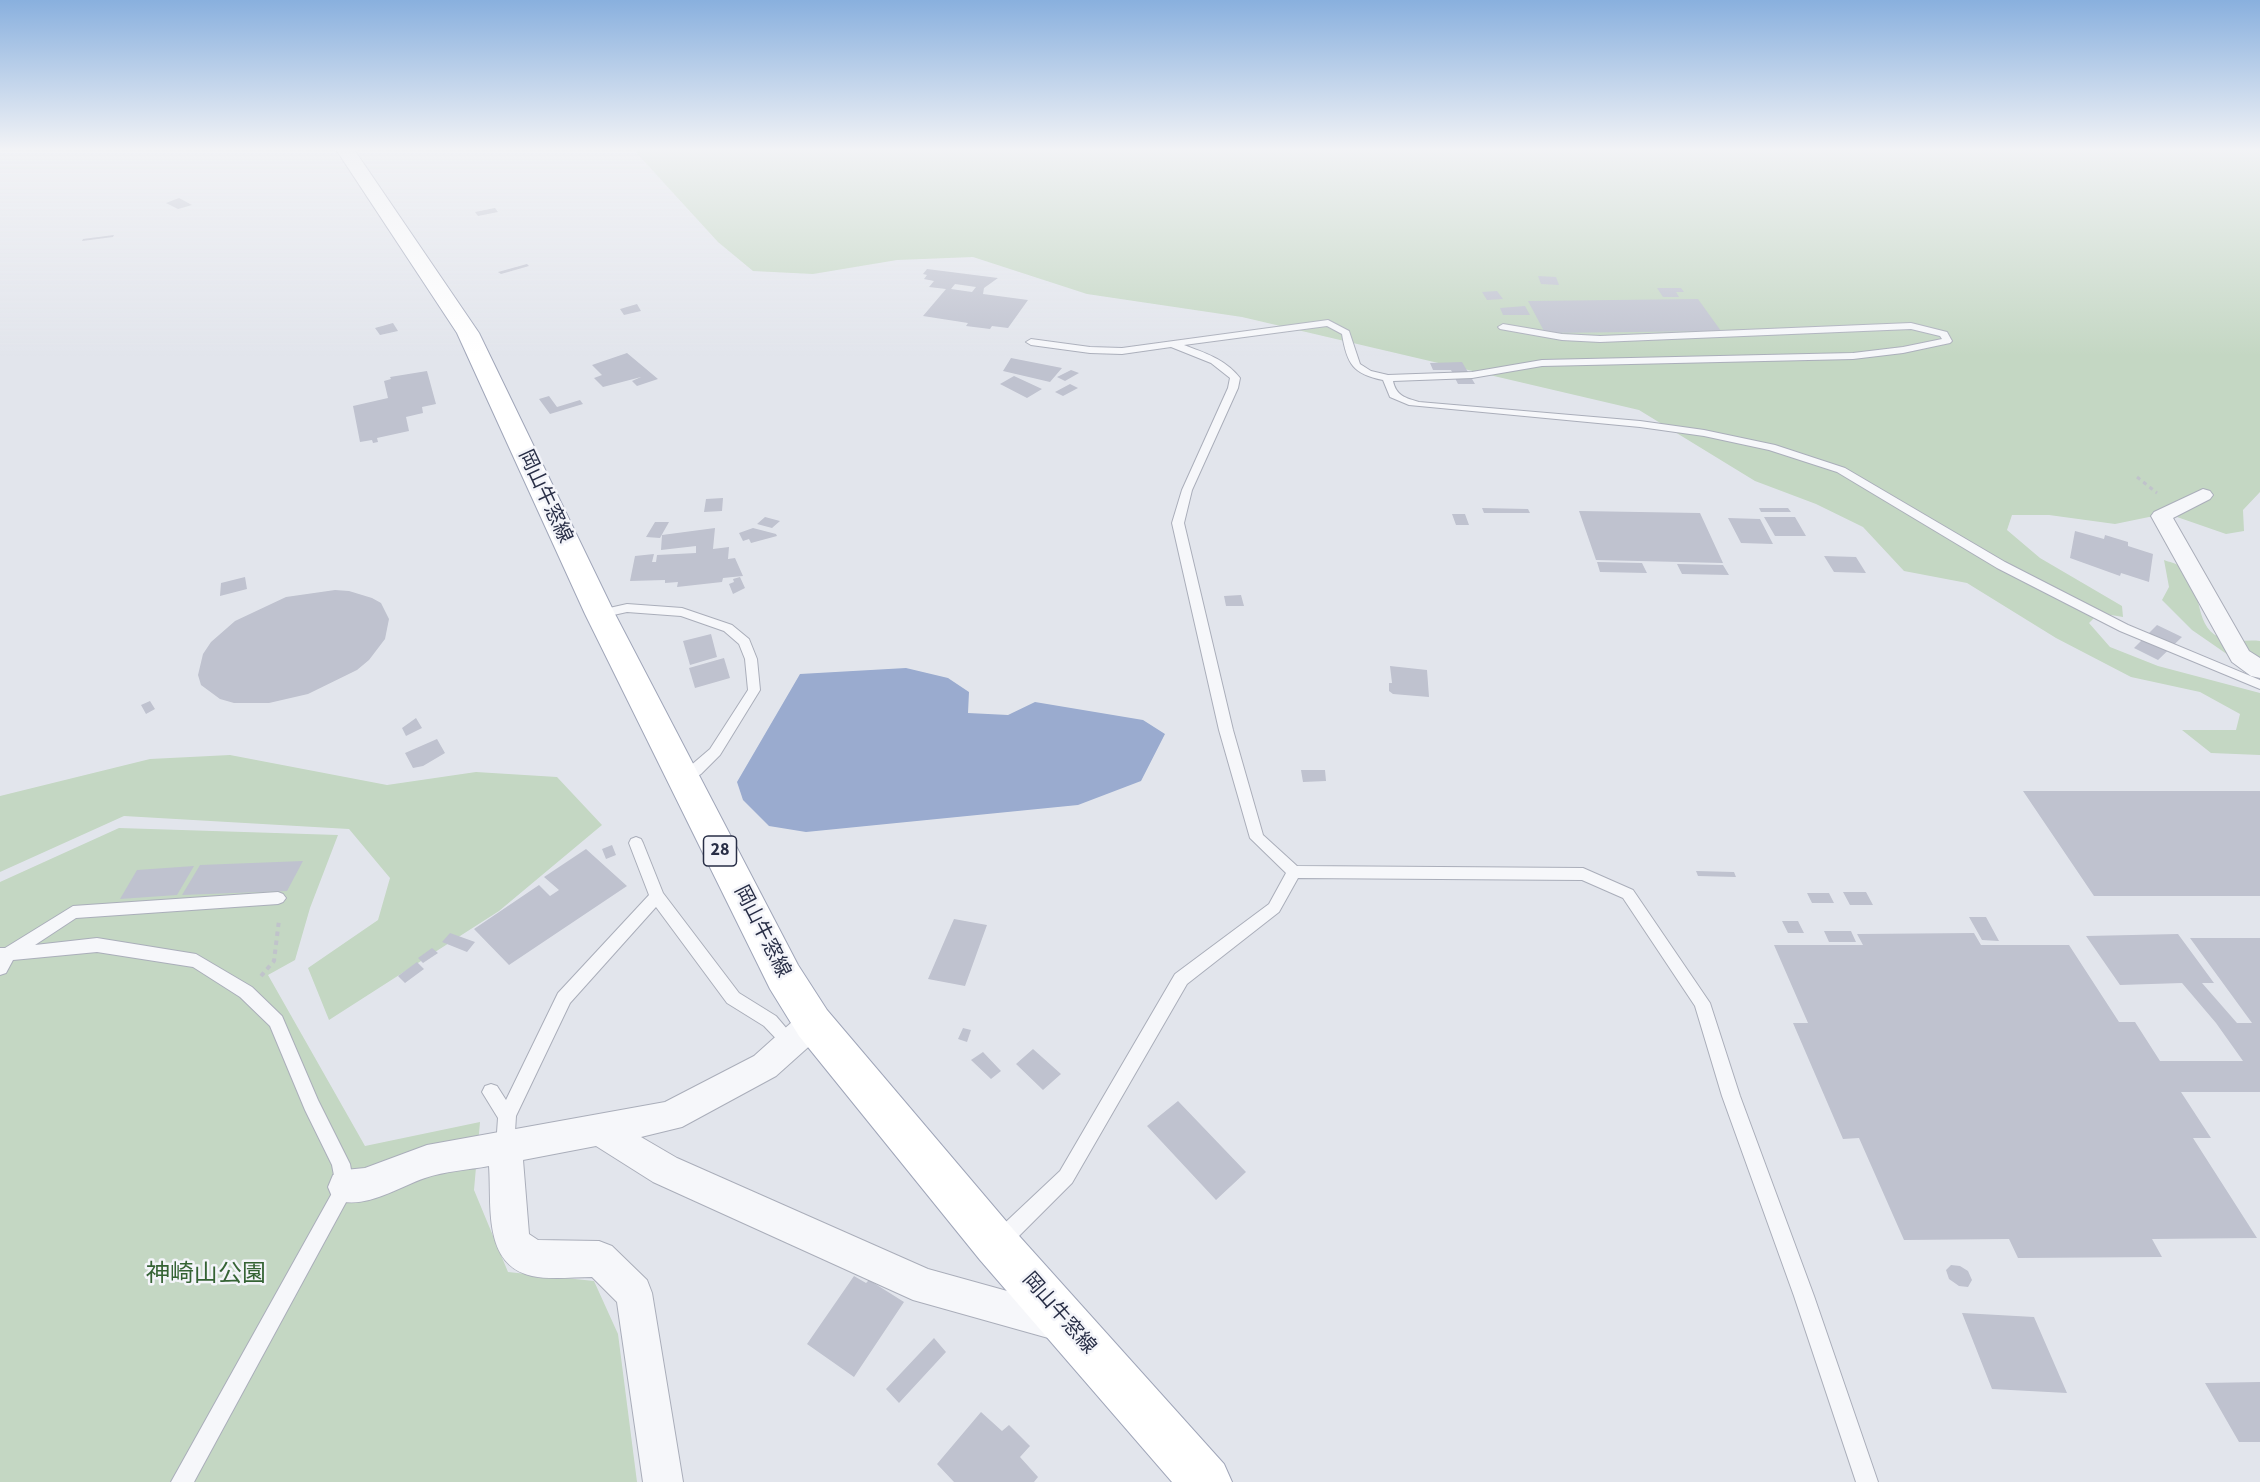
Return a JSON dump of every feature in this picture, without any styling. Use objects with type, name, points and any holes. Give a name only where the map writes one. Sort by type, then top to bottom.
[{"type":"main road","name":"岡山牛窓線","points":[[390,217],[468,333],[600,614],[784,977],[802,1033],[1068,1324],[1206,1482]]},
{"type":"street","points":[[2203,495],[2161,516],[2240,656],[2260,670]]},
{"type":"street","points":[[345,1187],[365,1185],[506,1131],[599,1130],[670,1116],[765,1066],[802,1033]]},
{"type":"street","points":[[599,1130],[665,1170],[926,1287],[1068,1324]]},
{"type":"street","points":[[506,1131],[512,1243],[532,1258],[599,1259],[634,1293],[663,1482]]},
{"type":"lane","points":[[1031,342],[1090,350],[1122,351],[1328,323],[1346,333],[1353,364],[1359,370],[1388,378],[1472,375],[1542,363],[1852,356],[1903,350],[1947,341],[1944,334],[1911,326],[1600,339],[1562,337],[1503,327]]},
{"type":"lane","points":[[1172,344],[1215,360],[1229,369],[1235,378],[1233,388],[1187,490],[1178,523],[1226,730],[1257,838],[1294,872],[1583,874],[1628,894],[1702,1003],[1731,1096],[1804,1296],[1867,1482]]},
{"type":"lane","points":[[1388,378],[1389,391],[1398,400],[1419,405],[1672,428],[1771,447],[1841,470],[2021,575],[2124,628],[2260,686]]},
{"type":"lane","points":[[600,614],[627,608],[682,612],[728,628],[745,642],[751,659],[754,690],[715,752],[696,770],[683,778]]},
{"type":"lane","points":[[636,843],[657,896],[733,998],[770,1021],[802,1033]]},
{"type":"lane","points":[[996,1244],[1066,1177],[1181,979],[1274,908],[1294,872]]},
{"type":"lane","points":[[506,1131],[564,998],[657,896]]},
{"type":"lane","points":[[3,959],[74,912],[278,898]]},
{"type":"lane","points":[[3,959],[97,945],[196,961],[246,992],[276,1021],[310,1104],[341,1164],[345,1187],[182,1482]]},
{"type":"lane","points":[[491,1092],[506,1131]]},
{"type":"path","points":[[273,961],[279,919]]},
{"type":"green space","points":[[695,217],[2260,217],[2260,492],[2243,510],[2244,531],[2226,534],[2177,517],[2149,517],[2115,524],[2049,515],[2012,515],[2007,530],[2040,558],[2122,606],[2123,617],[2099,613],[2089,623],[2110,647],[2158,666],[2260,693],[2260,755],[2211,753],[2182,730],[2236,730],[2240,714],[2200,692],[2131,677],[2056,638],[1967,583],[1904,571],[1863,527],[1816,504],[1755,481],[1639,410],[1242,317],[1087,294],[973,257],[897,260],[813,274],[753,271],[718,242]]},
{"type":"green space","points":[[2164,560],[2179,566],[2188,574],[2193,583],[2201,614],[2211,631],[2229,640],[2260,641],[2260,677],[2192,630],[2162,600],[2169,587]]},
{"type":"green space","points":[[230,755],[387,785],[476,772],[557,777],[602,825],[499,911],[329,1020],[308,968],[378,920],[390,878],[349,829],[124,816],[0,872],[0,796],[150,759]]},
{"type":"green space","name":"神崎山公園","points":[[119,828],[338,835],[310,908],[295,960],[268,975],[365,1146],[480,1122],[474,1190],[508,1272],[594,1281],[618,1334],[637,1482],[0,1482],[0,882]]},
{"type":"water","points":[[906,668],[948,678],[969,692],[968,713],[1008,715],[1035,702],[1143,720],[1165,734],[1141,781],[1078,805],[806,832],[769,826],[743,800],[737,782],[800,674]]},
{"type":"building","points":[[114,235],[113,237],[82,241],[83,239]]},
{"type":"building","points":[[527,264],[529,266],[501,274],[498,272]]},
{"type":"building","points":[[927,269],[998,278],[984,288],[983,294],[1028,300],[1008,328],[992,326],[990,329],[966,326],[968,323],[923,316],[946,289],[929,287],[934,281],[924,279],[927,275],[923,274]],"holes":[[[955,284],[976,287],[972,292],[951,289]]]},
{"type":"building","points":[[1538,276],[1556,277],[1559,285],[1541,284]]},
{"type":"building","points":[[1657,288],[1681,288],[1684,292],[1676,292],[1679,297],[1663,297]]},
{"type":"building","points":[[1497,291],[1503,299],[1487,300],[1482,292]]},
{"type":"building","points":[[1698,299],[1721,331],[1545,333],[1528,301]]},
{"type":"building","points":[[637,304],[641,311],[624,315],[620,309]]},
{"type":"building","points":[[1525,306],[1530,315],[1503,315],[1500,308]]},
{"type":"building","points":[[393,323],[398,331],[380,335],[375,328]]},
{"type":"building","points":[[627,353],[658,379],[637,386],[632,381],[641,377],[603,387],[594,378],[602,375],[592,365]]},
{"type":"building","points":[[1011,358],[1062,368],[1050,382],[1003,371]]},
{"type":"building","points":[[1462,362],[1475,384],[1458,384],[1451,370],[1433,370],[1430,363]]},
{"type":"building","points":[[1071,370],[1079,373],[1065,381],[1057,377]]},
{"type":"building","points":[[427,371],[436,404],[422,407],[423,413],[406,417],[409,431],[377,438],[378,442],[373,443],[372,440],[360,442],[353,406],[388,398],[384,381],[391,379],[390,377]]},
{"type":"building","points":[[1014,376],[1042,389],[1027,398],[1000,384]]},
{"type":"building","points":[[1070,384],[1078,388],[1063,396],[1055,392]]},
{"type":"building","points":[[549,396],[557,407],[580,400],[583,404],[550,414],[539,399]]},
{"type":"building","points":[[723,498],[722,511],[704,512],[706,499]]},
{"type":"building","points":[[1482,508],[1528,509],[1530,513],[1484,513]]},
{"type":"building","points":[[1759,508],[1788,508],[1791,512],[1761,512]]},
{"type":"building","points":[[1579,511],[1700,513],[1723,563],[1596,560]]},
{"type":"building","points":[[1452,514],[1465,514],[1469,525],[1456,525]]},
{"type":"building","points":[[765,517],[780,521],[772,528],[757,524]]},
{"type":"building","points":[[1764,517],[1795,517],[1806,536],[1775,536]]},
{"type":"building","points":[[1728,518],[1760,519],[1773,544],[1741,543]]},
{"type":"building","points":[[655,522],[669,522],[660,538],[646,537]]},
{"type":"building","points":[[715,528],[713,549],[729,547],[728,559],[735,558],[743,576],[723,578],[722,582],[677,587],[678,582],[665,583],[665,580],[630,581],[635,556],[654,554],[652,562],[656,562],[657,555],[696,553],[696,546],[661,550],[662,535]]},
{"type":"building","points":[[753,528],[777,536],[751,543],[749,539],[743,541],[739,533]]},
{"type":"building","points":[[2075,531],[2104,539],[2105,535],[2128,542],[2128,546],[2153,554],[2149,582],[2121,573],[2120,576],[2070,558]]},
{"type":"building","points":[[1824,556],[1856,557],[1866,573],[1834,572]]},
{"type":"building","points":[[1597,562],[1642,563],[1647,573],[1600,572]]},
{"type":"building","points":[[1677,564],[1723,565],[1729,575],[1682,574]]},
{"type":"building","points":[[245,577],[247,589],[220,596],[221,583]]},
{"type":"building","points":[[740,577],[745,588],[733,594],[729,584],[734,582],[733,579]]},
{"type":"building","points":[[335,590],[349,591],[372,598],[381,603],[389,619],[385,639],[369,660],[357,670],[308,694],[269,703],[234,703],[220,699],[201,685],[198,675],[203,654],[211,642],[235,621],[286,597]]},
{"type":"building","points":[[1241,595],[1244,606],[1226,606],[1224,596]]},
{"type":"building","points":[[2157,625],[2182,637],[2158,660],[2134,648]]},
{"type":"building","points":[[711,634],[717,657],[690,665],[683,641]]},
{"type":"building","points":[[724,658],[730,678],[695,688],[689,668]]},
{"type":"building","points":[[1390,666],[1427,670],[1429,697],[1393,694],[1389,691],[1389,683],[1392,683]]},
{"type":"building","points":[[150,701],[155,709],[146,714],[141,705]]},
{"type":"building","points":[[416,718],[422,728],[406,736],[402,728]]},
{"type":"building","points":[[437,739],[445,753],[423,766],[413,768],[405,753]]},
{"type":"building","points":[[1301,770],[1325,770],[1326,781],[1303,782]]},
{"type":"building","points":[[2023,791],[2260,791],[2260,896],[2094,896]]},
{"type":"building","points":[[612,845],[616,855],[606,859],[602,849]]},
{"type":"building","points":[[586,849],[627,886],[509,965],[474,929],[539,885],[550,896],[559,890],[544,877]]},
{"type":"building","points":[[303,861],[287,891],[182,895],[200,865]]},
{"type":"building","points":[[194,866],[177,895],[120,899],[137,870]]},
{"type":"building","points":[[1696,871],[1734,872],[1736,877],[1698,876]]},
{"type":"building","points":[[1843,892],[1866,892],[1873,905],[1850,905]]},
{"type":"building","points":[[1807,893],[1829,893],[1834,903],[1812,903]]},
{"type":"building","points":[[1969,917],[1986,917],[1999,941],[1982,940]]},
{"type":"building","points":[[954,919],[987,925],[965,986],[928,979]]},
{"type":"building","points":[[1782,921],[1798,921],[1804,933],[1788,933]]},
{"type":"building","points":[[1824,931],[1851,931],[1856,942],[1829,942]]},
{"type":"building","points":[[450,933],[475,942],[467,952],[442,942]]},
{"type":"building","points":[[1974,933],[1981,945],[2069,945],[2119,1022],[2135,1022],[2160,1061],[2243,1061],[2216,1023],[2182,983],[2120,985],[2086,936],[2178,934],[2214,983],[2202,983],[2237,1023],[2252,1023],[2190,938],[2260,938],[2260,1092],[2181,1092],[2211,1138],[2193,1138],[2257,1238],[2152,1239],[2162,1257],[2018,1258],[2009,1239],[1904,1240],[1859,1138],[1843,1139],[1793,1023],[1808,1023],[1774,945],[1863,945],[1857,934]]},
{"type":"building","points":[[432,948],[438,953],[423,963],[418,958]]},
{"type":"building","points":[[417,962],[424,969],[405,983],[398,976]]},
{"type":"building","points":[[963,1028],[971,1030],[967,1042],[958,1039]]},
{"type":"building","points":[[1033,1049],[1061,1074],[1043,1090],[1016,1064]]},
{"type":"building","points":[[983,1052],[1001,1071],[991,1079],[971,1060]]},
{"type":"building","points":[[1178,1101],[1246,1172],[1216,1200],[1147,1126]]},
{"type":"building","points":[[1951,1265],[1960,1266],[1968,1271],[1972,1280],[1968,1287],[1959,1286],[1949,1279],[1946,1270]]},
{"type":"building","points":[[854,1276],[866,1283],[869,1280],[904,1302],[854,1377],[807,1344]]},
{"type":"building","points":[[1962,1313],[2034,1317],[2067,1393],[1992,1389]]},
{"type":"building","points":[[934,1338],[946,1352],[899,1403],[886,1389]]},
{"type":"building","points":[[2260,1382],[2260,1442],[2239,1442],[2205,1383]]},
{"type":"building","points":[[981,1412],[1002,1431],[1009,1425],[1030,1446],[1020,1457],[1038,1477],[1034,1482],[954,1482],[937,1464]]}]
